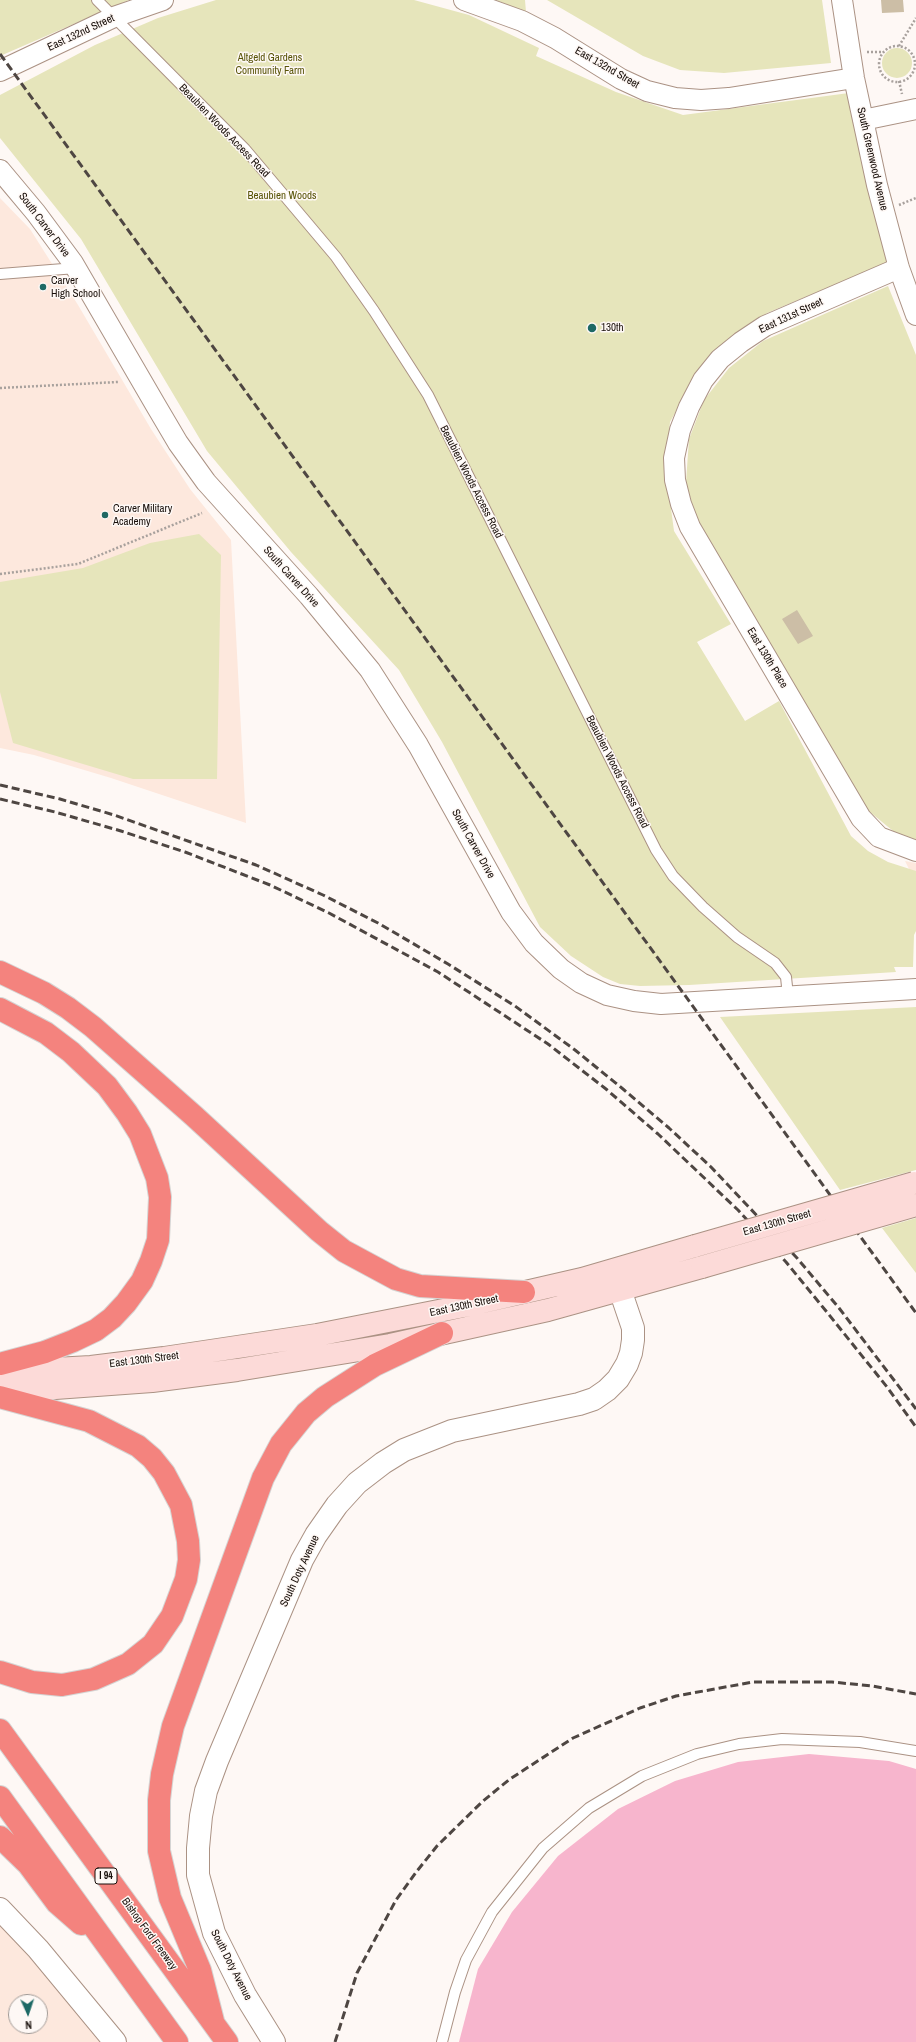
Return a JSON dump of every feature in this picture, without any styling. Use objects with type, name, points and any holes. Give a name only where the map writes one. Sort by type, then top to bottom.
[{"type":"highway","points":[[0,972],[44,993],[68,1008],[93,1027],[194,1116],[319,1231],[344,1251],[396,1279],[420,1286],[524,1292]]},
{"type":"highway","points":[[0,1009],[46,1033],[72,1052],[107,1086],[140,1134],[157,1178],[160,1197],[158,1240],[151,1261],[142,1281],[126,1303],[112,1318],[96,1330],[73,1341],[45,1352],[0,1364]]},
{"type":"highway","points":[[213,2021],[200,1970],[170,1898],[160,1851],[159,1800],[162,1774],[173,1726],[263,1478],[281,1444],[306,1413],[325,1397],[375,1365],[442,1334]]},
{"type":"highway","points":[[0,1397],[89,1421],[119,1435],[142,1450],[164,1473],[181,1505],[188,1541],[189,1560],[185,1585],[172,1616],[153,1644],[128,1664],[94,1679],[62,1685],[32,1682],[0,1672]]},
{"type":"highway","name":"Bishop Ford Freeway","points":[[0,1730],[227,2042]]},
{"type":"highway","points":[[0,1797],[177,2042]]},
{"type":"highway","points":[[0,1837],[28,1864],[56,1903],[107,1946]]},
{"type":"main road","name":"East 130th Street","points":[[0,1392],[152,1381],[237,1370],[383,1346],[548,1310],[616,1279],[695,1246],[915,1183]]},
{"type":"main road","name":"East 130th Street","points":[[0,1372],[91,1367],[235,1348],[409,1317],[582,1279],[616,1279],[702,1267],[916,1205]]},
{"type":"street","name":"East 132nd Street","points":[[0,71],[114,17],[163,0]]},
{"type":"street","name":"East 132nd Street","points":[[464,0],[522,20],[555,38],[621,79],[647,91],[675,98],[701,100],[729,98],[854,78]]},
{"type":"street","name":"South Greenwood Avenue","points":[[842,0],[854,78],[877,185],[899,268],[916,315]]},
{"type":"street","points":[[863,120],[916,109]]},
{"type":"street","name":"South Carver Drive","points":[[0,170],[36,213],[76,268],[178,443],[206,482],[309,596],[370,670],[418,745],[511,912],[534,943],[561,969],[581,983],[607,995],[634,1001],[661,1004],[788,996]]},
{"type":"street","name":"East 131st Street","points":[[680,430],[703,380],[720,360],[740,342],[765,326],[899,268]]},
{"type":"street","name":"East 130th Place","points":[[680,430],[674,458],[675,480],[681,504],[690,527],[861,818],[879,837],[916,851]]},
{"type":"street","points":[[788,996],[916,989]]},
{"type":"street","name":"South Doty Avenue","points":[[274,2042],[245,1995],[214,1933],[198,1875],[198,1848],[201,1816],[210,1779],[302,1560],[316,1535],[337,1505],[357,1483],[383,1463],[404,1450],[452,1431],[579,1404],[594,1399],[607,1390],[618,1379],[627,1364],[631,1353],[633,1340],[633,1328],[616,1279]]},
{"type":"street","points":[[0,1909],[38,1950],[115,2042]]},
{"type":"lane","name":"Beaubien Woods Access Road","points":[[97,0],[245,150],[336,258],[374,311],[428,395],[656,850],[673,876],[703,907],[737,937],[775,963],[786,977],[788,996]]},
{"type":"lane","points":[[0,274],[76,268]]},
{"type":"lane","points":[[442,2042],[455,1992],[466,1960],[492,1912],[543,1848],[589,1808],[636,1780],[697,1754],[739,1744],[782,1739],[860,1742],[916,1751]]},
{"type":"path","points":[[899,46],[916,18]]},
{"type":"path","points":[[899,46],[911,52],[915,64],[910,76],[899,81],[890,80],[882,74],[880,64],[884,52],[889,48],[899,46]]},
{"type":"path","points":[[866,52],[884,52]]},
{"type":"path","points":[[899,81],[902,95]]},
{"type":"path","points":[[899,205],[916,198]]},
{"type":"path","points":[[0,388],[118,382]]},
{"type":"path","points":[[0,574],[78,564],[202,513]]},
{"type":"shaded area","name":"Carver Military Academy","points":[[0,198],[30,229],[78,305],[151,429],[190,489],[231,540],[246,823],[111,778],[34,755],[0,748]]},
{"type":"shaded area","points":[[905,861],[916,863],[916,883]]},
{"type":"shaded area","points":[[809,1754],[889,1761],[916,1769],[916,2042],[459,2042],[478,1969],[512,1912],[558,1856],[618,1809],[675,1781],[738,1762]]},
{"type":"shaded area","points":[[0,1925],[9,1933],[101,2042],[0,2042]]},
{"type":"green space","points":[[0,0],[129,0],[0,56]]},
{"type":"green space","name":"Beaubien Woods","points":[[216,0],[414,0],[469,15],[539,48],[536,56],[616,92],[683,115],[849,93],[887,263],[767,313],[702,365],[670,422],[666,471],[674,531],[731,624],[697,642],[745,721],[779,701],[851,836],[868,851],[888,862],[916,871],[916,931],[914,935],[913,967],[894,967],[896,972],[689,985],[640,986],[620,984],[603,977],[571,956],[540,927],[442,742],[399,670],[291,552],[207,451],[81,239],[0,138],[0,95],[95,45],[158,18]]},
{"type":"green space","points":[[496,0],[525,0],[526,12]]},
{"type":"green space","points":[[547,0],[822,0],[831,63],[724,73],[680,70],[643,56]]},
{"type":"green space","points":[[897,48],[908,52],[912,63],[908,74],[897,78],[886,74],[882,63],[886,52]]},
{"type":"green space","points":[[888,286],[916,355],[916,840],[898,835],[865,808],[696,519],[686,482],[689,439],[704,400],[729,368],[763,341]]},
{"type":"green space","points":[[199,534],[221,555],[217,779],[133,779],[13,743],[0,692],[0,582],[83,568],[150,543]]},
{"type":"green space","points":[[916,1007],[916,1170],[840,1190],[720,1017]]},
{"type":"green space","points":[[916,1218],[916,1273],[882,1228]]},
{"type":"building","points":[[881,0],[903,0],[904,12],[882,13]]},
{"type":"building","points":[[797,610],[813,636],[798,644],[782,619]]},
{"type":"railway","points":[[0,54],[916,1313]]},
{"type":"railway","points":[[0,785],[60,799],[114,815],[256,865],[323,895],[378,923],[448,964],[515,1006],[575,1050],[623,1089],[669,1128],[711,1167],[797,1258],[839,1308],[916,1409]]},
{"type":"railway","points":[[0,799],[55,812],[121,831],[185,852],[270,885],[329,913],[438,972],[548,1044],[606,1089],[658,1134],[738,1210],[786,1262],[887,1387],[916,1427]]},
{"type":"railway","points":[[335,2042],[357,1973],[396,1900],[417,1871],[437,1846],[483,1801],[510,1779],[573,1738],[640,1708],[676,1696],[753,1682],[832,1682],[872,1686],[916,1694]]},
{"type":"place","name":"Carver High School","points":[[43,287]]},
{"type":"place","name":"130th","points":[[592,328]]},
{"type":"place","name":"Carver Military Academy","points":[[105,515]]},
{"type":"park label","name":"Altgeld Gardens Community Farm","points":[[270,64]]}]
